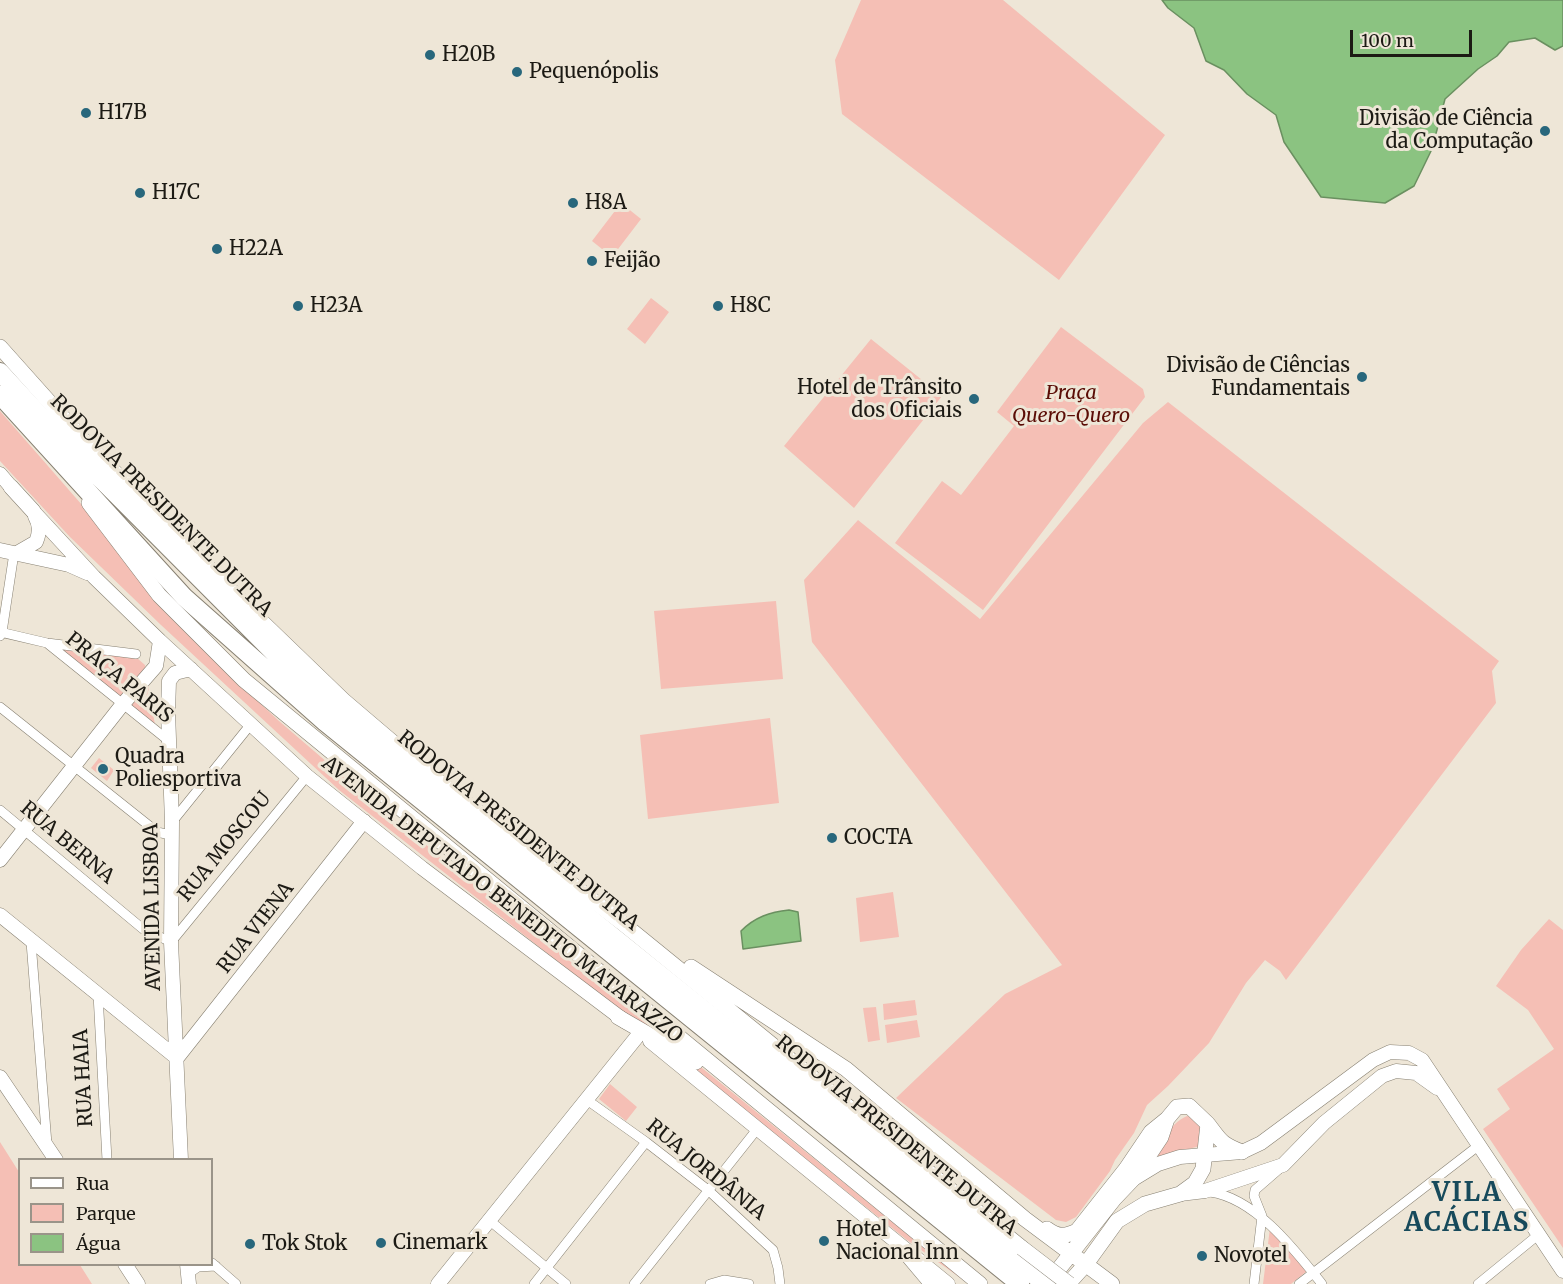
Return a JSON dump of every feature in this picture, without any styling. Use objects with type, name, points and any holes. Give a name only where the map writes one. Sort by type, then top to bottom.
[{"type":"highway","name":"RODOVIA PRESIDENTE DUTRA","points":[[0,372],[70,448],[331,710],[1013,1259],[1020,1284]]},
{"type":"highway","name":"RODOVIA PRESIDENTE DUTRA","points":[[0,395],[184,597],[325,722],[1046,1284]]},
{"type":"main road","points":[[0,347],[92,449],[261,621],[343,700],[444,786],[621,922],[1013,1259],[1068,1284],[1118,1221],[1145,1204],[1180,1194],[1205,1191],[1283,1165],[1324,1123],[1382,1076],[1396,1071],[1416,1073],[1447,1095]]},
{"type":"main road","points":[[49,451],[159,595],[244,680],[980,1284]]},
{"type":"main road","name":"AVENIDA DEPUTADO BENEDITO MATARAZZO","points":[[0,474],[94,577],[307,776],[422,868],[640,1033],[948,1284]]},
{"type":"main road","points":[[10,552],[36,542],[40,533],[33,511]]},
{"type":"main road","points":[[10,552],[69,565],[94,577]]},
{"type":"main road","points":[[0,860],[122,705],[156,666],[160,641]]},
{"type":"main road","points":[[156,666],[187,665]]},
{"type":"main road","name":"AVENIDA LISBOA","points":[[181,1158],[171,942],[172,826],[168,741],[169,681],[175,673],[187,665]]},
{"type":"main road","name":"RUA VIENA","points":[[177,1058],[364,821]]},
{"type":"main road","points":[[0,915],[177,1058]]},
{"type":"main road","points":[[621,922],[846,1069],[1025,1219],[1112,1284]]},
{"type":"main road","points":[[618,1017],[735,1084]]},
{"type":"main road","points":[[438,1284],[640,1033]]},
{"type":"main road","points":[[1133,1179],[1158,1164],[1179,1157],[1242,1152],[1280,1131],[1373,1060],[1390,1052],[1409,1053],[1422,1060],[1447,1095],[1478,1146],[1563,1271]]},
{"type":"main road","points":[[0,1077],[55,1158]]},
{"type":"main road","points":[[1025,1219],[1060,1236],[1068,1236],[1077,1231],[1126,1169],[1151,1132],[1177,1107],[1190,1106],[1226,1146],[1242,1152]]},
{"type":"main road","points":[[1046,1284],[1114,1199],[1133,1179],[1161,1137],[1167,1119]]},
{"type":"main road","points":[[1180,1194],[1195,1183],[1200,1176],[1208,1124]]},
{"type":"main road","points":[[900,1246],[932,1284]]},
{"type":"main road","points":[[126,1266],[138,1284]]},
{"type":"street","points":[[10,552],[1,633],[47,643],[136,654]]},
{"type":"street","name":"PRAÇA PARIS","points":[[47,643],[168,741]]},
{"type":"street","points":[[0,707],[157,832],[166,834],[251,724]]},
{"type":"street","name":"RUA MOSCOU","points":[[171,942],[307,776]]},
{"type":"street","name":"RUA BERNA","points":[[0,810],[143,929],[171,942]]},
{"type":"street","points":[[31,942],[48,1147]]},
{"type":"street","name":"RUA HAIA","points":[[98,994],[107,1158]]},
{"type":"street","name":"RUA JORDÂNIA","points":[[586,1100],[708,1190],[773,1250],[780,1284]]},
{"type":"street","points":[[24,1113],[37,1114],[44,1106]]},
{"type":"street","points":[[634,1284],[758,1128]]},
{"type":"street","points":[[534,1284],[646,1143]]},
{"type":"street","points":[[1299,1284],[1478,1146]]},
{"type":"street","points":[[1254,1284],[1262,1216],[1254,1196],[1255,1190],[1283,1165]]},
{"type":"street","points":[[1205,1191],[1230,1197],[1262,1216],[1322,1284]]},
{"type":"street","points":[[489,1220],[566,1284]]},
{"type":"street","points":[[1478,1284],[1538,1235]]},
{"type":"street","points":[[214,1264],[236,1284]]},
{"type":"street","points":[[188,1274],[203,1266]]},
{"type":"street","points":[[710,1284],[723,1280],[749,1284]]},
{"type":"green space","points":[[861,0],[1003,0],[1165,135],[1059,280],[842,114],[835,60]]},
{"type":"green space","points":[[621,203],[641,219],[612,257],[592,241]]},
{"type":"green space","points":[[651,298],[669,312],[645,344],[627,329]]},
{"type":"green space","name":"Praça Quero-Quero","points":[[1061,327],[1143,389],[1145,397],[983,610],[895,543],[942,481],[961,495],[1014,426],[997,412]]},
{"type":"green space","points":[[871,339],[942,396],[854,508],[784,446]]},
{"type":"green space","points":[[1168,402],[1499,661],[1492,671],[1496,703],[1286,980],[1280,971],[1265,960],[1246,983],[1209,1043],[1147,1105],[1134,1133],[1110,1171],[1076,1217],[1066,1222],[1056,1220],[896,1098],[1005,994],[1062,965],[812,642],[804,580],[858,520],[980,619],[1143,423]]},
{"type":"green space","points":[[0,411],[233,678],[279,721],[377,805],[969,1284],[907,1240],[663,1044],[339,790],[70,537],[0,461]]},
{"type":"green space","points":[[776,601],[783,679],[661,689],[654,611]]},
{"type":"green space","points":[[62,649],[137,658],[145,665],[155,725]]},
{"type":"green space","points":[[770,718],[779,803],[648,819],[640,735]]},
{"type":"green space","name":"Quadra Poliesportiva","points":[[99,758],[114,770],[107,781],[91,768]]},
{"type":"green space","points":[[893,892],[899,937],[860,942],[856,898]]},
{"type":"green space","points":[[1549,919],[1563,930],[1563,1248],[1483,1129],[1510,1109],[1497,1089],[1554,1049],[1528,1010],[1496,986],[1521,950]]},
{"type":"green space","points":[[915,1000],[917,1015],[884,1020],[883,1004]]},
{"type":"green space","points":[[876,1007],[880,1040],[868,1042],[863,1008]]},
{"type":"green space","points":[[917,1020],[920,1037],[887,1043],[885,1025]]},
{"type":"green space","points":[[610,1084],[637,1107],[626,1121],[599,1099]]},
{"type":"green space","points":[[1187,1116],[1195,1117],[1201,1127],[1200,1146],[1177,1152],[1148,1165],[1169,1131]]},
{"type":"green space","points":[[0,1142],[18,1170],[18,1266],[81,1266],[92,1284],[0,1284]]},
{"type":"green space","points":[[1270,1228],[1307,1271],[1291,1284],[1263,1284]]},
{"type":"water","points":[[1162,0],[1563,0],[1563,46],[1555,50],[1535,38],[1509,42],[1497,56],[1478,69],[1445,99],[1432,149],[1414,186],[1385,203],[1321,197],[1284,142],[1276,115],[1247,94],[1224,70],[1206,61],[1194,28],[1168,8]]},
{"type":"water","points":[[789,910],[798,912],[801,941],[743,949],[741,931],[746,926],[763,916]]},
{"type":"place","name":"H20B","points":[[430,55]]},
{"type":"place","name":"Pequenópolis","points":[[517,72]]},
{"type":"place","name":"H17B","points":[[86,113]]},
{"type":"place","name":"Divisão de Ciência da Computação","points":[[1545,131]]},
{"type":"place","name":"H17C","points":[[140,193]]},
{"type":"place","name":"H8A","points":[[573,203]]},
{"type":"place","name":"H22A","points":[[217,249]]},
{"type":"place","name":"Feijão","points":[[592,261]]},
{"type":"place","name":"H23A","points":[[298,306]]},
{"type":"place","name":"H8C","points":[[718,306]]},
{"type":"place","name":"Divisão de Ciências Fundamentais","points":[[1362,377]]},
{"type":"place","name":"Hotel de Trânsito dos Oficiais","points":[[974,399]]},
{"type":"place","name":"Quadra Poliesportiva","points":[[103,769]]},
{"type":"place","name":"COCTA","points":[[832,838]]},
{"type":"place","name":"Hotel Nacional Inn","points":[[824,1241]]},
{"type":"place","name":"Cinemark","points":[[381,1243]]},
{"type":"place","name":"Tok Stok","points":[[250,1244]]},
{"type":"place","name":"Novotel","points":[[1202,1256]]},
{"type":"district","name":"VILA ACÁCIAS","points":[[1467,1209]]}]
